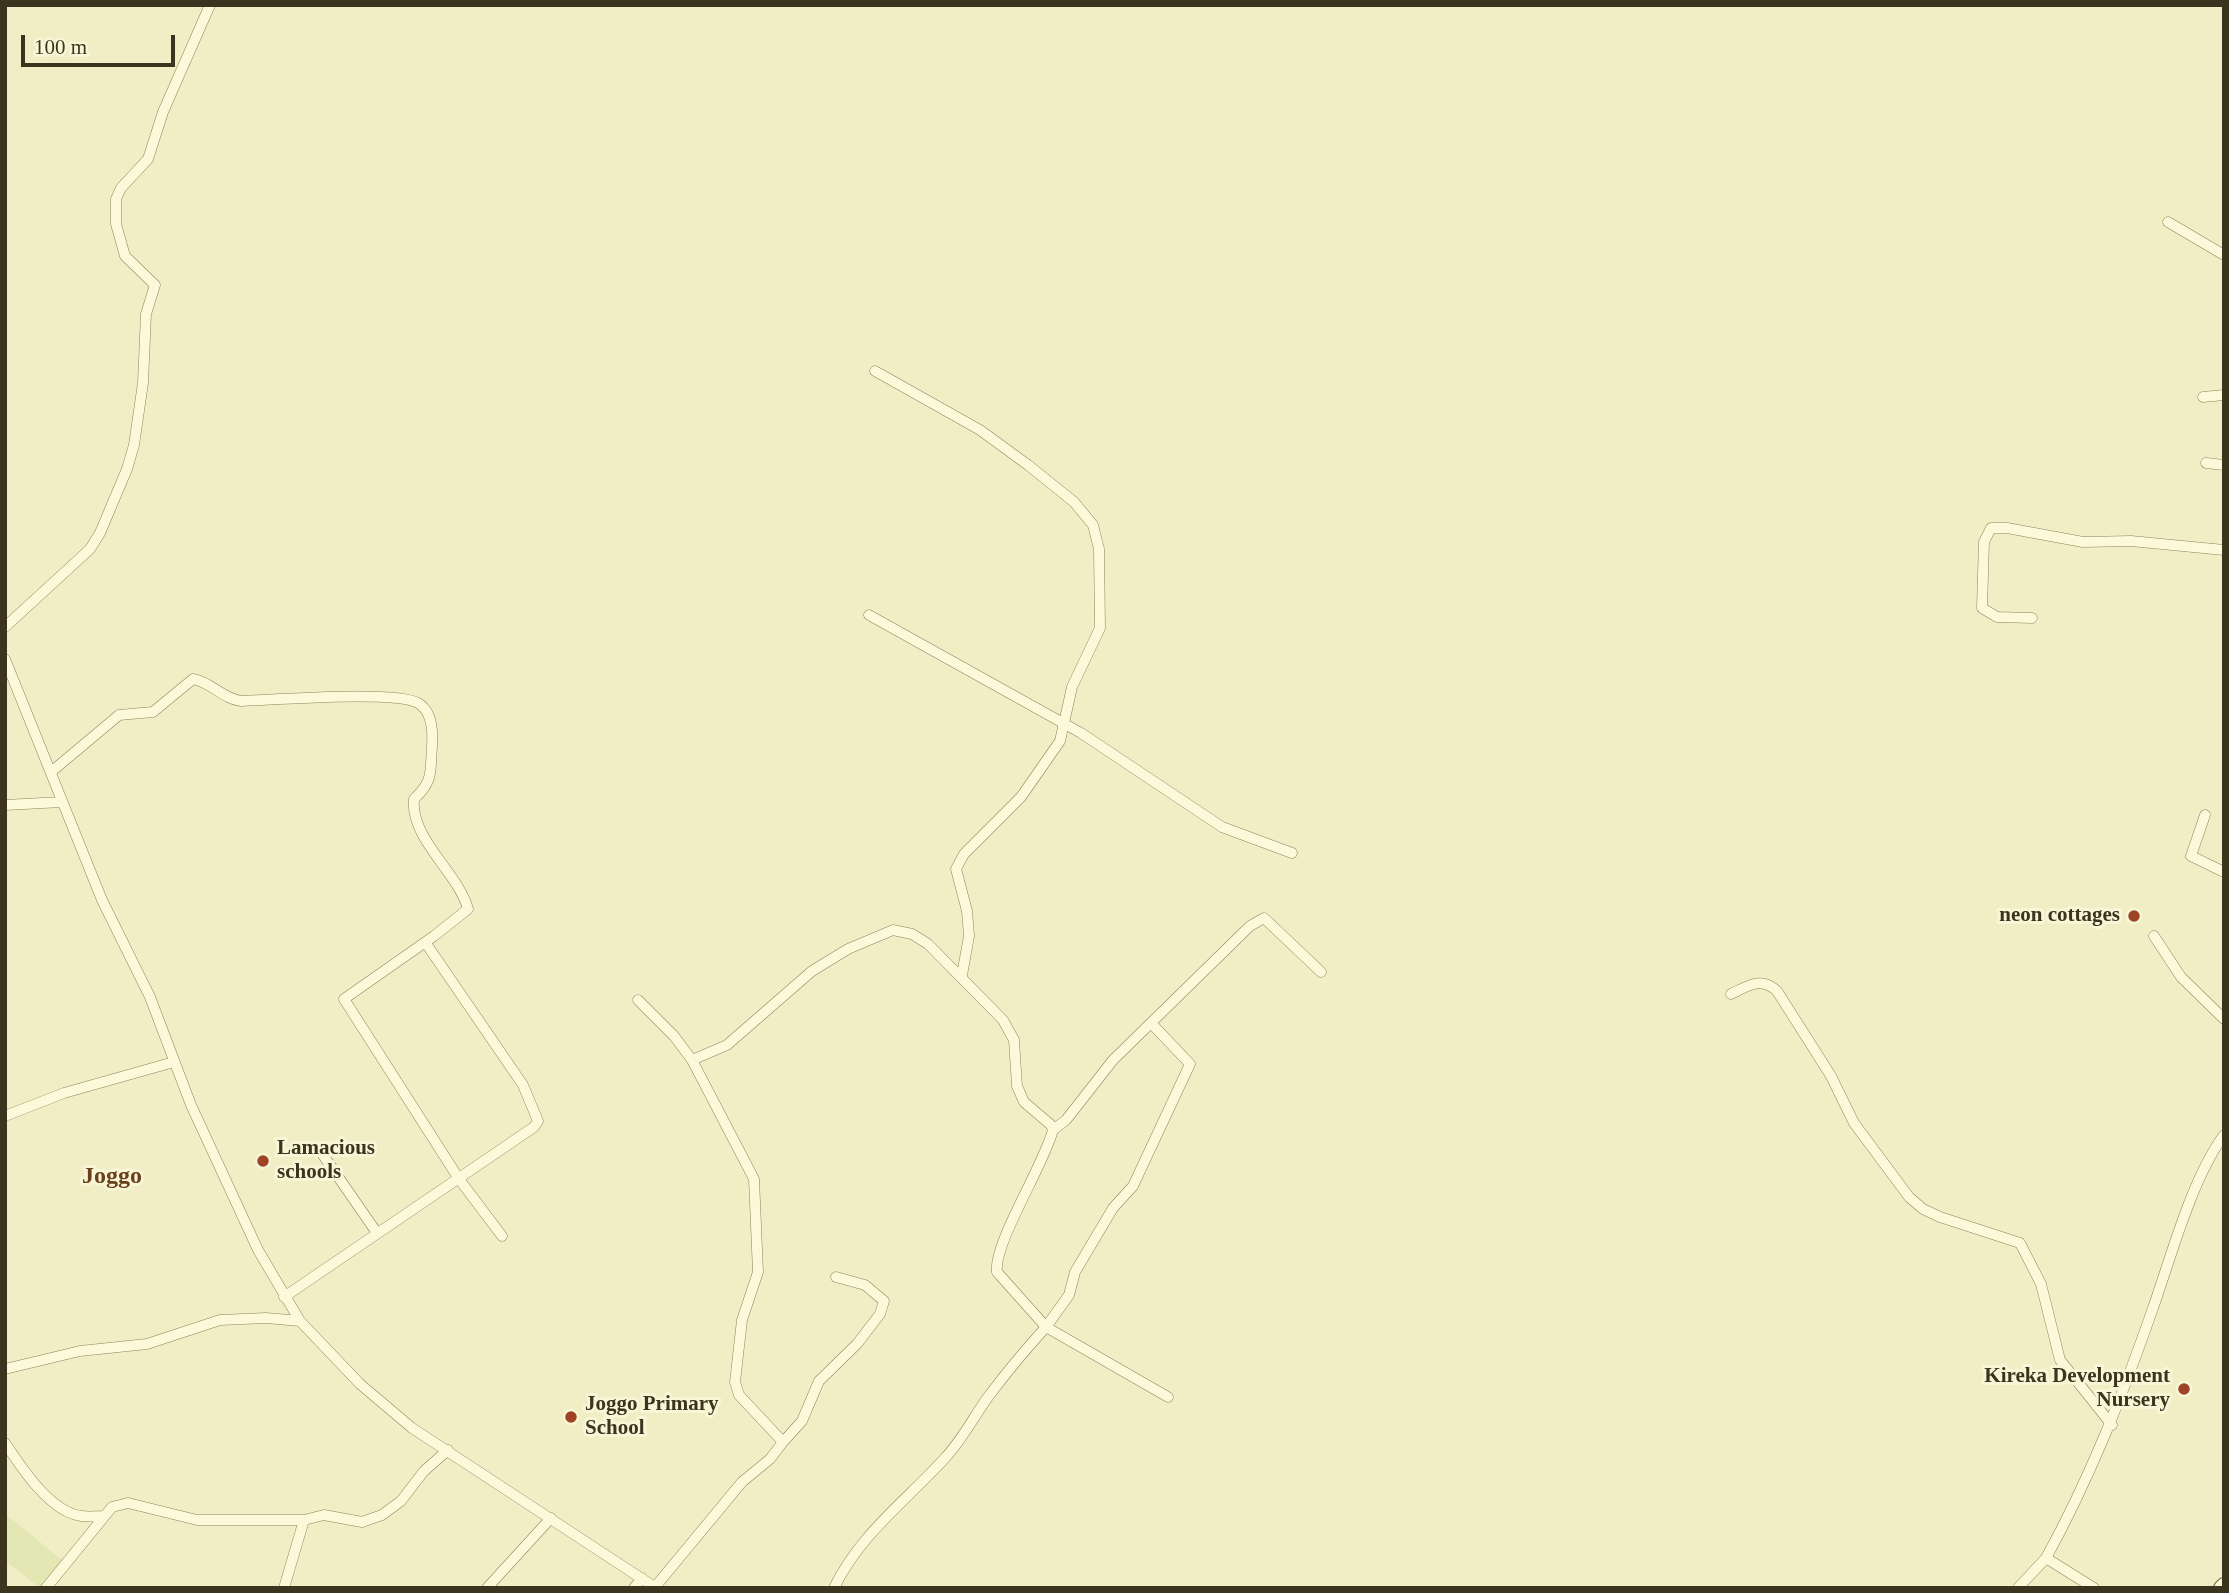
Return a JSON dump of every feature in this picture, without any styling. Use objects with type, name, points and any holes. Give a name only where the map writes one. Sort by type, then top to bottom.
[{"type":"street","points":[[5,627],[90,549],[127,469],[143,383],[146,314],[155,285],[125,256],[114,212],[121,188],[148,159],[163,111],[210,5]]},
{"type":"street","points":[[2168,222],[2224,255]]},
{"type":"street","points":[[875,370],[979,430],[1074,502],[1093,525],[1099,549],[1100,628],[1072,687],[1066,726],[1060,741],[1021,797],[964,853],[956,869],[967,911],[969,936],[962,975]]},
{"type":"street","points":[[2203,397],[2224,394]]},
{"type":"street","points":[[2206,463],[2224,465]]},
{"type":"street","points":[[2032,618],[1997,617],[1982,608],[1984,542],[1991,528],[2007,528],[2083,542],[2132,541],[2224,550]]},
{"type":"street","points":[[869,615],[1066,726],[1222,828],[1292,853]]},
{"type":"street","points":[[5,659],[102,900],[150,997],[174,1062],[225,1181],[284,1297],[300,1321],[360,1384],[412,1428],[656,1587],[743,1482],[770,1459],[802,1421],[819,1381],[858,1344],[880,1314],[884,1301],[865,1285],[836,1277]]},
{"type":"street","points":[[51,772],[119,715],[153,712],[192,679],[204,681],[233,701],[241,702],[380,698],[407,699],[419,704],[427,714],[433,731],[429,780],[426,788],[414,799],[415,810],[423,832],[468,909],[344,999],[459,1179],[502,1236]]},
{"type":"street","points":[[5,805],[62,802]]},
{"type":"street","points":[[2205,815],[2191,856],[2224,872]]},
{"type":"street","points":[[1168,1397],[1046,1327],[997,1272],[999,1249],[1028,1194],[1053,1130],[1066,1120],[1113,1060],[1250,926],[1264,918],[1321,972]]},
{"type":"street","points":[[692,1060],[727,1045],[813,971],[848,949],[893,930],[912,934],[928,944],[962,975],[1003,1020],[1014,1040],[1017,1086],[1024,1102],[1051,1125],[1053,1130]]},
{"type":"street","points":[[2154,936],[2181,976],[2224,1019]]},
{"type":"street","points":[[284,1297],[459,1179],[534,1127],[538,1121],[523,1086],[425,942]]},
{"type":"street","points":[[1731,994],[1759,981],[1777,991],[1831,1076],[1854,1123],[1909,1197],[1923,1209],[1975,1231],[2008,1237],[2020,1243],[2041,1284],[2060,1360],[2112,1425]]},
{"type":"street","points":[[638,1000],[674,1036],[692,1060],[754,1179],[758,1272],[742,1320],[735,1382],[739,1395],[783,1442]]},
{"type":"street","points":[[834,1588],[863,1541],[908,1492],[945,1459],[970,1428],[987,1399],[1046,1327],[1069,1294],[1075,1272],[1113,1208],[1133,1186],[1190,1064],[1152,1024]]},
{"type":"street","points":[[5,1116],[64,1093],[174,1062]]},
{"type":"street","points":[[2018,1588],[2046,1558],[2112,1425],[2123,1385],[2138,1353],[2202,1174],[2224,1135]]},
{"type":"street","points":[[323,1155],[377,1233]]},
{"type":"street","points":[[5,1369],[80,1351],[147,1344],[220,1320],[266,1318],[300,1321]]},
{"type":"street","points":[[5,1443],[29,1478],[67,1511],[80,1516],[103,1516]]},
{"type":"street","points":[[46,1588],[112,1507],[128,1503],[197,1520],[304,1520],[324,1515],[362,1522],[382,1515],[401,1501],[424,1471],[448,1450]]},
{"type":"street","points":[[486,1588],[551,1518]]},
{"type":"street","points":[[284,1588],[304,1520]]},
{"type":"street","points":[[2046,1558],[2094,1588]]},
{"type":"street","points":[[634,1588],[642,1578]]},
{"type":"green space","points":[[8,1516],[62,1560],[40,1588],[5,1561],[5,1520]]},
{"type":"place","name":"neon cottages","points":[[2134,916]]},
{"type":"place","name":"Lamacious schools","points":[[263,1161]]},
{"type":"place","name":"Kireka Development Nursery","points":[[2184,1389]]},
{"type":"place","name":"Joggo Primary School","points":[[571,1417]]},
{"type":"district","name":"Joggo","points":[[112,1177]]}]
